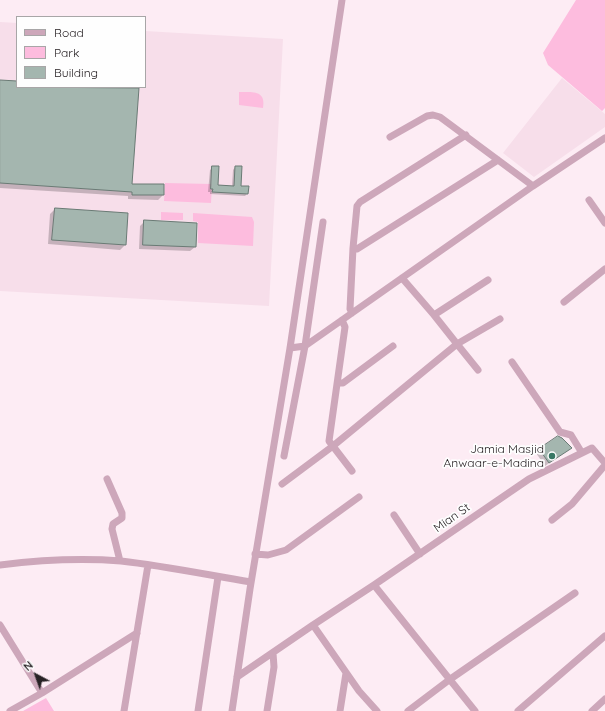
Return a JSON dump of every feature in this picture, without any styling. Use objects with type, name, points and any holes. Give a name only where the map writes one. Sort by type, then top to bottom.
[{"type":"street","points":[[232,711],[255,554],[290,348],[342,0]]},
{"type":"street","points":[[390,137],[427,116],[433,115],[440,117],[533,186]]},
{"type":"street","points":[[352,313],[350,309],[353,248],[356,209],[358,203],[466,135]]},
{"type":"street","points":[[290,348],[305,346],[533,186],[605,138]]},
{"type":"street","points":[[353,248],[357,249],[498,160]]},
{"type":"street","points":[[589,200],[605,223]]},
{"type":"street","points":[[284,456],[305,346],[323,222]]},
{"type":"street","points":[[564,302],[605,269]]},
{"type":"street","points":[[402,278],[478,370]]},
{"type":"street","points":[[434,315],[488,280]]},
{"type":"street","points":[[282,484],[333,446],[457,344],[500,319]]},
{"type":"street","points":[[342,320],[345,327],[330,441],[352,471]]},
{"type":"street","points":[[338,383],[343,383],[393,346]]},
{"type":"street","points":[[512,362],[560,432],[571,435],[582,453],[592,448],[605,464],[572,504],[552,520]]},
{"type":"street","name":"Mian St","points":[[237,677],[420,554],[529,478],[582,453]]},
{"type":"street","points":[[107,479],[122,513],[122,518],[113,524],[112,529],[120,561]]},
{"type":"street","points":[[255,554],[268,555],[286,550],[359,497]]},
{"type":"street","points":[[394,515],[420,554]]},
{"type":"street","points":[[0,565],[28,561],[120,561],[251,582]]},
{"type":"street","points":[[124,711],[148,565]]},
{"type":"street","points":[[198,711],[218,577]]},
{"type":"street","points":[[374,585],[475,711]]},
{"type":"street","points":[[408,711],[449,680],[575,593]]},
{"type":"street","points":[[0,625],[42,693]]},
{"type":"street","points":[[313,625],[359,691],[377,711]]},
{"type":"street","points":[[10,711],[42,693],[137,633]]},
{"type":"street","points":[[518,711],[605,636]]},
{"type":"street","points":[[267,711],[274,667],[273,652]]},
{"type":"street","points":[[340,711],[346,673]]},
{"type":"street","points":[[592,711],[605,699]]},
{"type":"shaded area","points":[[0,22],[16,23],[16,88],[146,88],[146,31],[283,39],[269,306],[0,291]]},
{"type":"shaded area","points":[[562,78],[605,114],[605,127],[534,177],[503,153]]},
{"type":"green space","points":[[576,0],[605,0],[605,108],[602,111],[548,65],[543,53]]},
{"type":"green space","points":[[239,92],[254,92],[260,95],[263,102],[263,108],[239,105]]},
{"type":"green space","points":[[165,183],[212,184],[211,203],[164,201]]},
{"type":"green space","points":[[161,212],[183,213],[183,220],[161,220]]},
{"type":"green space","points":[[193,213],[252,217],[254,222],[253,246],[198,243],[198,222],[193,221]]},
{"type":"green space","points":[[46,698],[54,711],[23,711]]},
{"type":"building","points":[[0,80],[16,81],[16,88],[139,88],[132,184],[164,184],[164,195],[132,195],[132,192],[0,183]]},
{"type":"building","points":[[212,166],[219,166],[218,185],[234,186],[235,166],[242,166],[241,186],[249,186],[248,194],[212,192]]},
{"type":"building","points":[[55,208],[128,213],[126,245],[52,240]]},
{"type":"building","points":[[144,220],[197,223],[196,247],[143,245]]},
{"type":"building","name":"Jamia Masjid Anwaar-e-Madina","points":[[558,436],[572,448],[549,463],[539,449]]},
{"type":"place","name":"Jamia Masjid Anwaar-e-Madina","points":[[552,456]]}]
